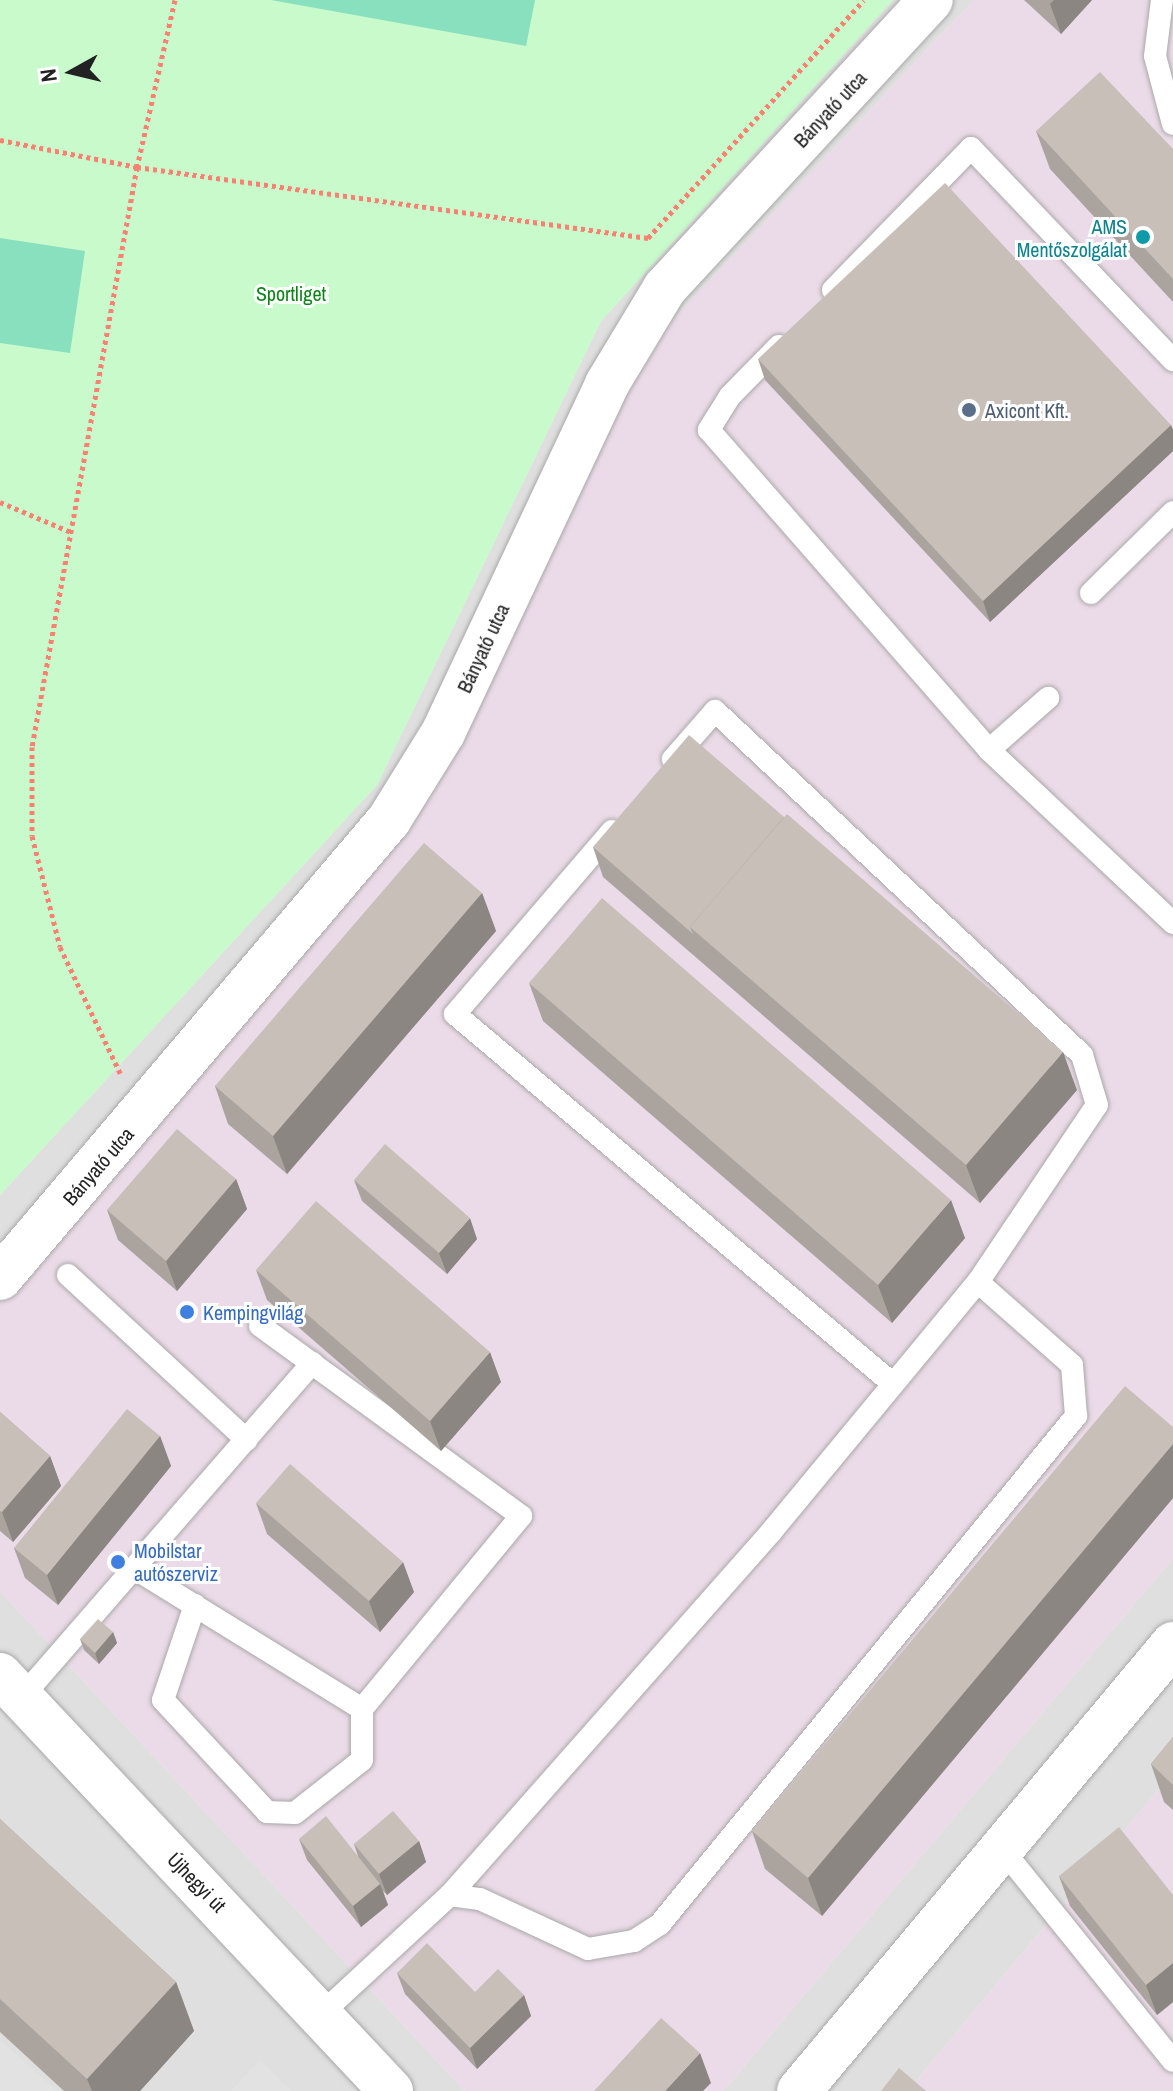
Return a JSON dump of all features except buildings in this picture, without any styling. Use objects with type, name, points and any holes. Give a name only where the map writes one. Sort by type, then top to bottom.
[{"type":"street","name":"Bányató utca","points":[[0,1278],[141,1118],[419,775],[607,384],[665,288],[931,0]]},
{"type":"street","points":[[799,2091],[1173,1644]]},
{"type":"street","name":"Újhegyi út","points":[[9,1693],[321,2014],[391,2091]]},
{"type":"lane","points":[[1162,0],[1164,62],[1173,124]]},
{"type":"lane","points":[[818,306],[971,148],[1173,360]]},
{"type":"lane","points":[[796,329],[730,396],[709,430],[989,750],[1173,923]]},
{"type":"lane","points":[[1091,593],[1173,512]]},
{"type":"lane","points":[[989,750],[1048,698]]},
{"type":"lane","points":[[321,2014],[450,1895],[893,1384],[978,1282],[1092,1118],[1097,1090],[1082,1055],[715,711],[653,783]]},
{"type":"lane","points":[[632,808],[455,1014],[893,1384]]},
{"type":"lane","points":[[68,1275],[247,1440]]},
{"type":"lane","points":[[450,1895],[480,1899],[588,1949],[634,1941],[660,1924],[1076,1416],[1072,1365],[978,1282]]},
{"type":"lane","points":[[195,1605],[163,1700],[267,1812],[295,1813],[362,1760],[362,1709],[521,1516],[260,1326]]},
{"type":"lane","points":[[9,1693],[137,1570],[312,1363]]},
{"type":"lane","points":[[137,1570],[362,1709]]},
{"type":"lane","points":[[1002,1849],[1173,2061]]},
{"type":"path","points":[[141,1118],[60,947],[32,836],[32,747],[137,167],[175,0]]},
{"type":"path","points":[[0,140],[137,167],[648,238],[864,0]]},
{"type":"path","points":[[0,502],[71,532]]},
{"type":"shaded area","points":[[893,0],[974,0],[651,343],[404,830],[0,1299],[0,1195],[377,785],[601,321]]},
{"type":"shaded area","points":[[974,0],[1173,0],[1173,1558],[723,2091],[465,2091],[0,1591],[0,1299],[404,830],[651,343]]},
{"type":"shaded area","points":[[1173,1558],[1173,1772],[908,2091],[723,2091]]},
{"type":"shaded area","points":[[0,1591],[465,2091],[0,2091]]},
{"type":"shaded area","points":[[1173,1772],[1173,2091],[908,2091]]},
{"type":"shaded area","points":[[0,2040],[57,2091],[0,2091]]},
{"type":"shaded area","points":[[260,2059],[291,2091],[231,2091]]},
{"type":"green space","name":"Sportliget","points":[[0,0],[893,0],[601,321],[377,785],[0,1195]]},
{"type":"green space","points":[[271,0],[535,0],[526,46]]},
{"type":"green space","points":[[0,238],[85,251],[70,353],[0,343]]},
{"type":"place","name":"AMS Mentőszolgálat","points":[[1143,237]]},
{"type":"place","name":"Axicont Kft.","points":[[969,410]]},
{"type":"place","name":"Kempingvilág","points":[[187,1312]]},
{"type":"place","name":"Mobilstar autószerviz","points":[[118,1562]]}]
